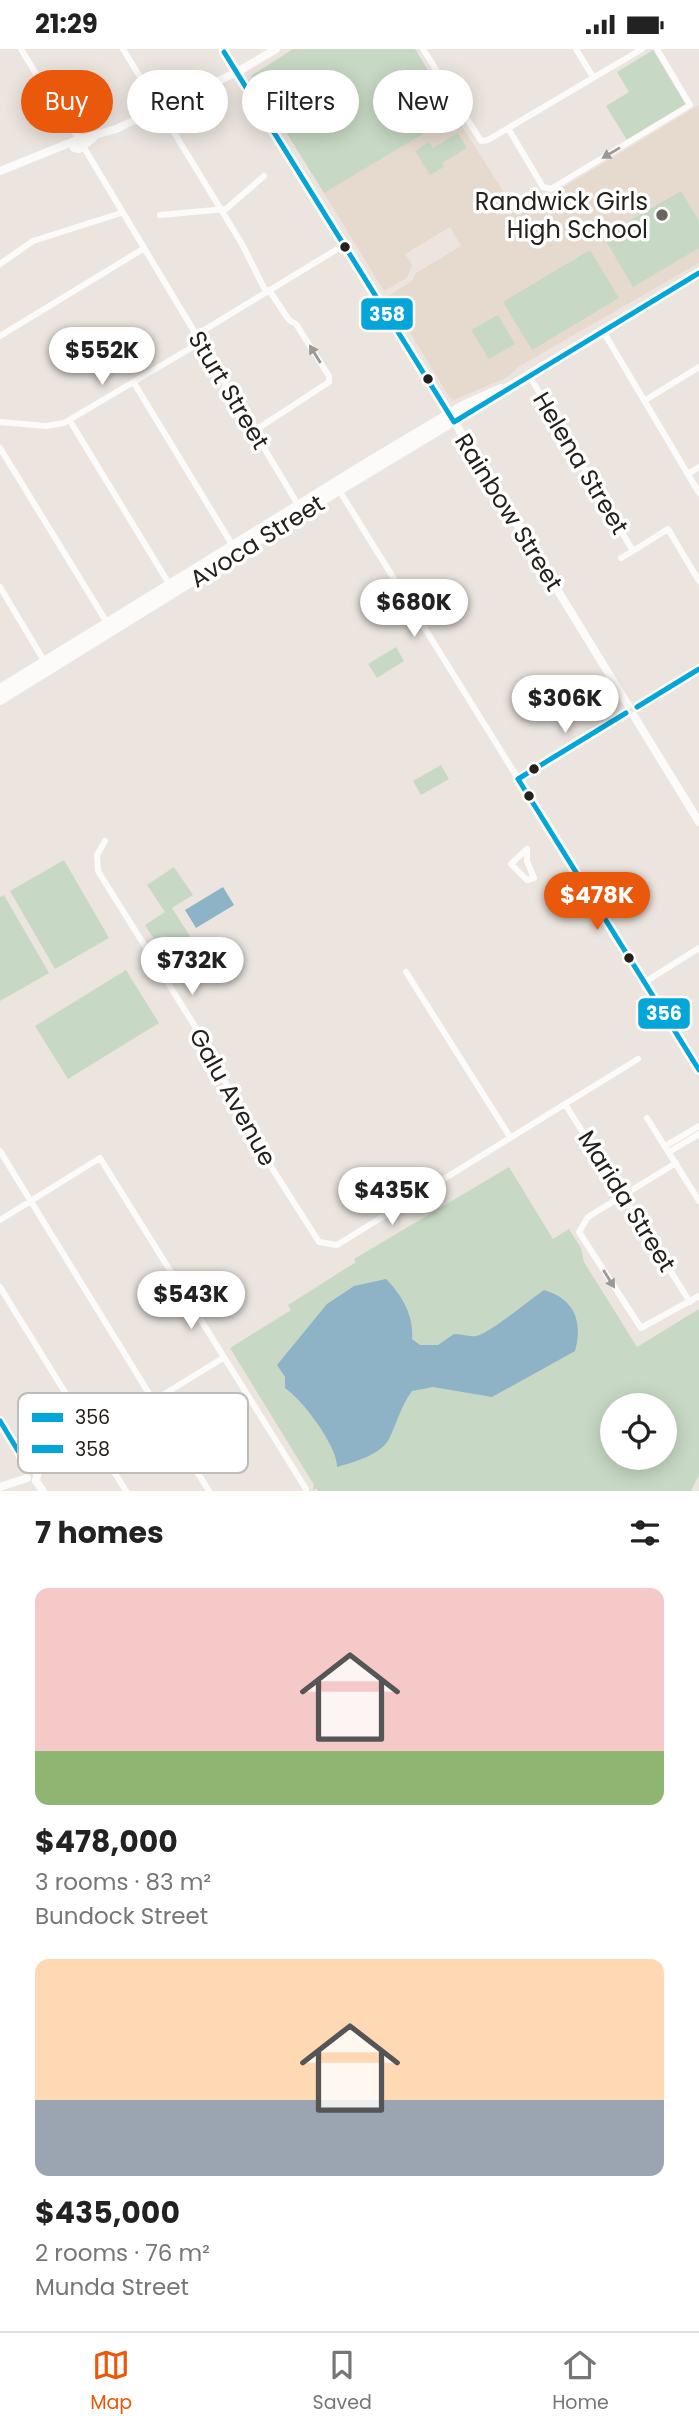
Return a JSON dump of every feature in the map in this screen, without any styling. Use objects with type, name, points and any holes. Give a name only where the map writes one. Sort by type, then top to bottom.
[{"type":"main road","name":"Rainbow Street","points":[[224,50],[451,418]]},
{"type":"main road","name":"Avoca Street","points":[[0,689],[47,665],[451,418],[698,276]]},
{"type":"main road","name":"Avoca Street","points":[[0,700],[47,665]]},
{"type":"street","name":"Sturt Street","points":[[21,49],[301,508]]},
{"type":"street","points":[[123,49],[136,70]]},
{"type":"street","points":[[228,76],[276,49]]},
{"type":"street","points":[[423,49],[481,141],[508,128],[642,49]]},
{"type":"street","points":[[576,49],[593,77]]},
{"type":"street","points":[[508,128],[547,190],[690,105],[657,49]]},
{"type":"street","points":[[0,171],[78,144],[127,123]]},
{"type":"street","points":[[174,133],[243,244],[267,291],[289,320],[296,324],[329,376],[327,385],[254,431]]},
{"type":"street","points":[[160,215],[221,210],[264,176]]},
{"type":"street","points":[[0,264],[33,241],[121,213]]},
{"type":"street","points":[[196,335],[344,244]]},
{"type":"street","points":[[0,336],[143,249]]},
{"type":"street","points":[[603,331],[699,493]]},
{"type":"street","points":[[0,422],[53,426],[70,421],[201,342]]},
{"type":"street","points":[[644,401],[699,367]]},
{"type":"street","name":"Helena Street","points":[[529,375],[633,551]]},
{"type":"street","points":[[134,383],[234,549]]},
{"type":"street","name":"Rainbow Street","points":[[451,418],[699,822]]},
{"type":"street","points":[[70,421],[172,588]]},
{"type":"street","points":[[0,447],[110,626]]},
{"type":"street","points":[[688,474],[699,467]]},
{"type":"street","points":[[336,487],[699,1070]]},
{"type":"street","name":"Helena Street","points":[[621,558],[668,529],[699,581]]},
{"type":"street","points":[[0,587],[47,665]]},
{"type":"street","points":[[518,779],[699,669]]},
{"type":"street","name":"Galu Avenue","points":[[105,841],[97,855],[98,871],[201,1036],[263,1154],[319,1242],[337,1245],[510,1137]]},
{"type":"street","points":[[527,849],[527,861],[534,878],[527,880],[511,864],[527,849]]},
{"type":"street","points":[[645,982],[699,948]]},
{"type":"street","points":[[407,972],[510,1137],[638,1059]]},
{"type":"street","name":"Marida Street","points":[[564,1105],[690,1302]]},
{"type":"street","points":[[648,1118],[699,1201]]},
{"type":"street","points":[[667,1149],[699,1126]]},
{"type":"street","points":[[667,1149],[699,1134]]},
{"type":"street","points":[[0,1150],[148,1393]]},
{"type":"street","points":[[0,1220],[100,1158],[245,1393]]},
{"type":"street","points":[[676,1163],[588,1217],[579,1228],[582,1237],[641,1328],[699,1296]]},
{"type":"street","points":[[0,1287],[65,1393]]},
{"type":"street","points":[[166,1393],[223,1358]]},
{"type":"street","points":[[248,1397],[306,1489]]},
{"type":"street","points":[[0,1421],[18,1451]]},
{"type":"street","points":[[0,1487],[35,1473]]},
{"type":"street","points":[[115,1473],[126,1491]]},
{"type":"street","points":[[198,1473],[209,1491]]},
{"type":"street","points":[[32,1475],[43,1491]]},
{"type":"shaded area","points":[[699,105],[699,263],[518,367],[508,377],[454,400],[449,397],[388,296],[412,281],[416,273],[461,246],[450,227],[405,254],[412,265],[407,278],[384,291],[324,193],[425,133],[466,133],[518,215]]},
{"type":"green space","points":[[293,49],[415,49],[428,70],[373,70],[373,133],[425,133],[324,193],[287,133],[359,133],[359,70],[260,70]]},
{"type":"green space","points":[[653,50],[686,105],[627,140],[606,106],[629,92],[617,72]]},
{"type":"green space","points":[[458,133],[467,148],[442,163],[444,167],[430,175],[415,151],[429,142],[433,148]]},
{"type":"green space","points":[[681,191],[699,221],[699,248],[633,287],[603,236]]},
{"type":"green space","points":[[590,250],[619,298],[532,350],[503,302]]},
{"type":"green space","points":[[498,315],[515,344],[489,359],[471,330]]},
{"type":"green space","points":[[396,647],[404,661],[377,678],[368,664]]},
{"type":"green space","points":[[441,765],[449,779],[421,795],[413,781]]},
{"type":"green space","points":[[64,860],[109,938],[55,969],[10,891]]},
{"type":"green space","points":[[174,867],[193,895],[172,908],[190,936],[163,953],[145,925],[165,912],[147,885]]},
{"type":"green space","points":[[4,895],[49,973],[0,1001],[0,897]]},
{"type":"green space","points":[[126,970],[159,1023],[68,1079],[35,1026]]},
{"type":"green space","points":[[509,1167],[553,1239],[569,1229],[581,1248],[584,1262],[637,1347],[699,1309],[699,1475],[691,1491],[318,1491],[316,1488],[313,1491],[314,1485],[230,1348],[291,1310],[288,1305],[356,1262],[354,1259]]},
{"type":"water","points":[[223,887],[234,905],[196,928],[185,910]]},
{"type":"water","points":[[386,1279],[406,1306],[412,1339],[420,1345],[438,1345],[454,1334],[482,1334],[544,1290],[563,1299],[574,1313],[578,1331],[575,1351],[492,1397],[433,1387],[412,1391],[390,1437],[381,1449],[367,1457],[337,1467],[336,1458],[325,1436],[309,1413],[285,1388],[285,1377],[277,1365],[327,1304],[354,1286]]},
{"type":"transit line","name":"358","points":[[224,52],[454,422],[699,273]]},
{"type":"transit line","name":"356","points":[[637,707],[699,669]]},
{"type":"transit line","name":"356","points":[[518,779],[626,713]]},
{"type":"transit line","name":"356","points":[[518,779],[699,1070]]},
{"type":"transit line","name":"356","points":[[0,1421],[18,1451]]},
{"type":"place","name":"Randwick Girls High School","points":[[662,215]]}]
